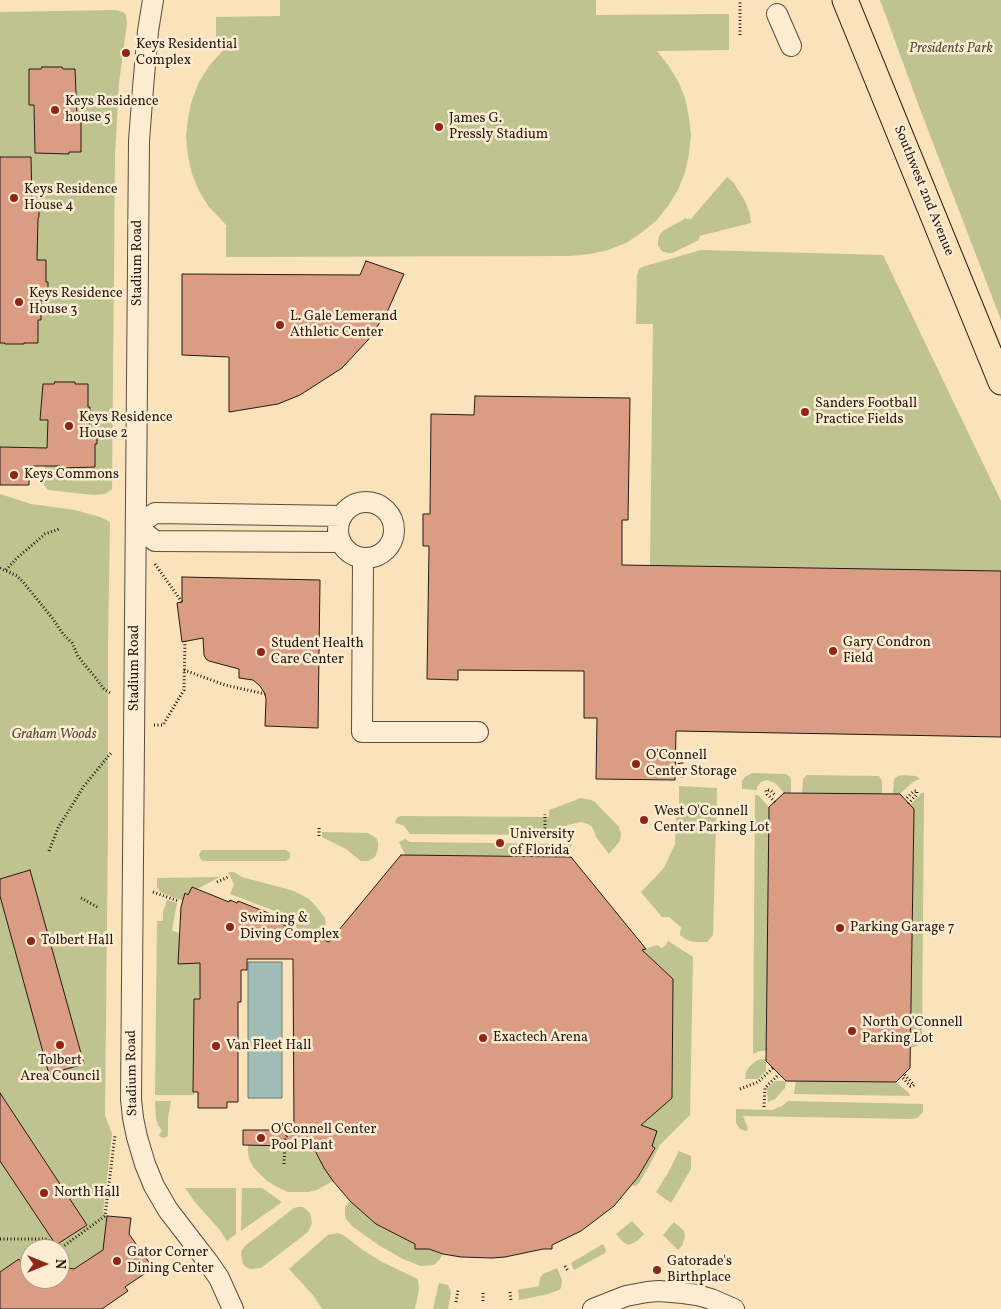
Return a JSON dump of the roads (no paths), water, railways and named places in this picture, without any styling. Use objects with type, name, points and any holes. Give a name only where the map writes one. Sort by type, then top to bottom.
[{"type":"main road","name":"Southwest 2nd Avenue","points":[[845,0],[1001,382]]},
{"type":"street","name":"Stadium Road","points":[[153,0],[146,55],[139,141],[131,1089],[133,1118],[137,1137],[145,1164],[161,1199],[215,1273],[233,1309]]},
{"type":"street","points":[[777,14],[790,46]]},
{"type":"street","points":[[374,503],[382,507],[389,514],[393,522],[392,540],[387,548],[372,558],[354,555],[346,550],[341,542],[339,524],[342,516],[356,504],[374,503]]},
{"type":"street","points":[[341,542],[155,541],[136,526],[155,513],[342,516]]},
{"type":"street","points":[[363,558],[362,732],[478,732]]},
{"type":"street","points":[[592,1309],[626,1296],[659,1291],[697,1295],[734,1309]]},
{"type":"water","points":[[248,962],[282,962],[282,1098],[248,1098]]},
{"type":"place","name":"Keys Residential Complex","points":[[126,53]]},
{"type":"place","name":"Keys Residence house 5","points":[[55,110]]},
{"type":"place","name":"James G. Pressly Stadium","points":[[439,127]]},
{"type":"place","name":"Keys Residence House 4","points":[[14,198]]},
{"type":"place","name":"Keys Residence House 3","points":[[19,302]]},
{"type":"place","name":"L. Gale Lemerand Athletic Center","points":[[280,325]]},
{"type":"place","name":"Sanders Football Practice Fields","points":[[805,412]]},
{"type":"place","name":"Keys Residence House 2","points":[[69,426]]},
{"type":"place","name":"Keys Commons","points":[[14,475]]},
{"type":"place","name":"Gary Condron Field","points":[[833,651]]},
{"type":"place","name":"Student Health Care Center","points":[[261,652]]},
{"type":"place","name":"O'Connell Center Storage","points":[[636,764]]},
{"type":"place","name":"West O'Connell Center Parking Lot","points":[[644,820]]},
{"type":"place","name":"University of Florida","points":[[500,843]]},
{"type":"place","name":"Swiming & Diving Complex","points":[[230,927]]},
{"type":"place","name":"Parking Garage 7","points":[[840,928]]},
{"type":"place","name":"Tolbert Hall","points":[[31,941]]},
{"type":"place","name":"North O'Connell Parking Lot","points":[[852,1031]]},
{"type":"place","name":"Exactech Arena","points":[[483,1038]]},
{"type":"place","name":"Tolbert Area Council","points":[[60,1045]]},
{"type":"place","name":"Van Fleet Hall","points":[[216,1046]]},
{"type":"place","name":"O'Connell Center Pool Plant","points":[[261,1138]]},
{"type":"place","name":"North Hall","points":[[44,1193]]},
{"type":"place","name":"Gator Corner Dining Center","points":[[117,1261]]},
{"type":"place","name":"Gatorade's Birthplace","points":[[657,1270]]},
{"type":"park label","name":"Presidents Park","points":[[951,49]]},
{"type":"park label","name":"Graham Woods","points":[[54,735]]}]
